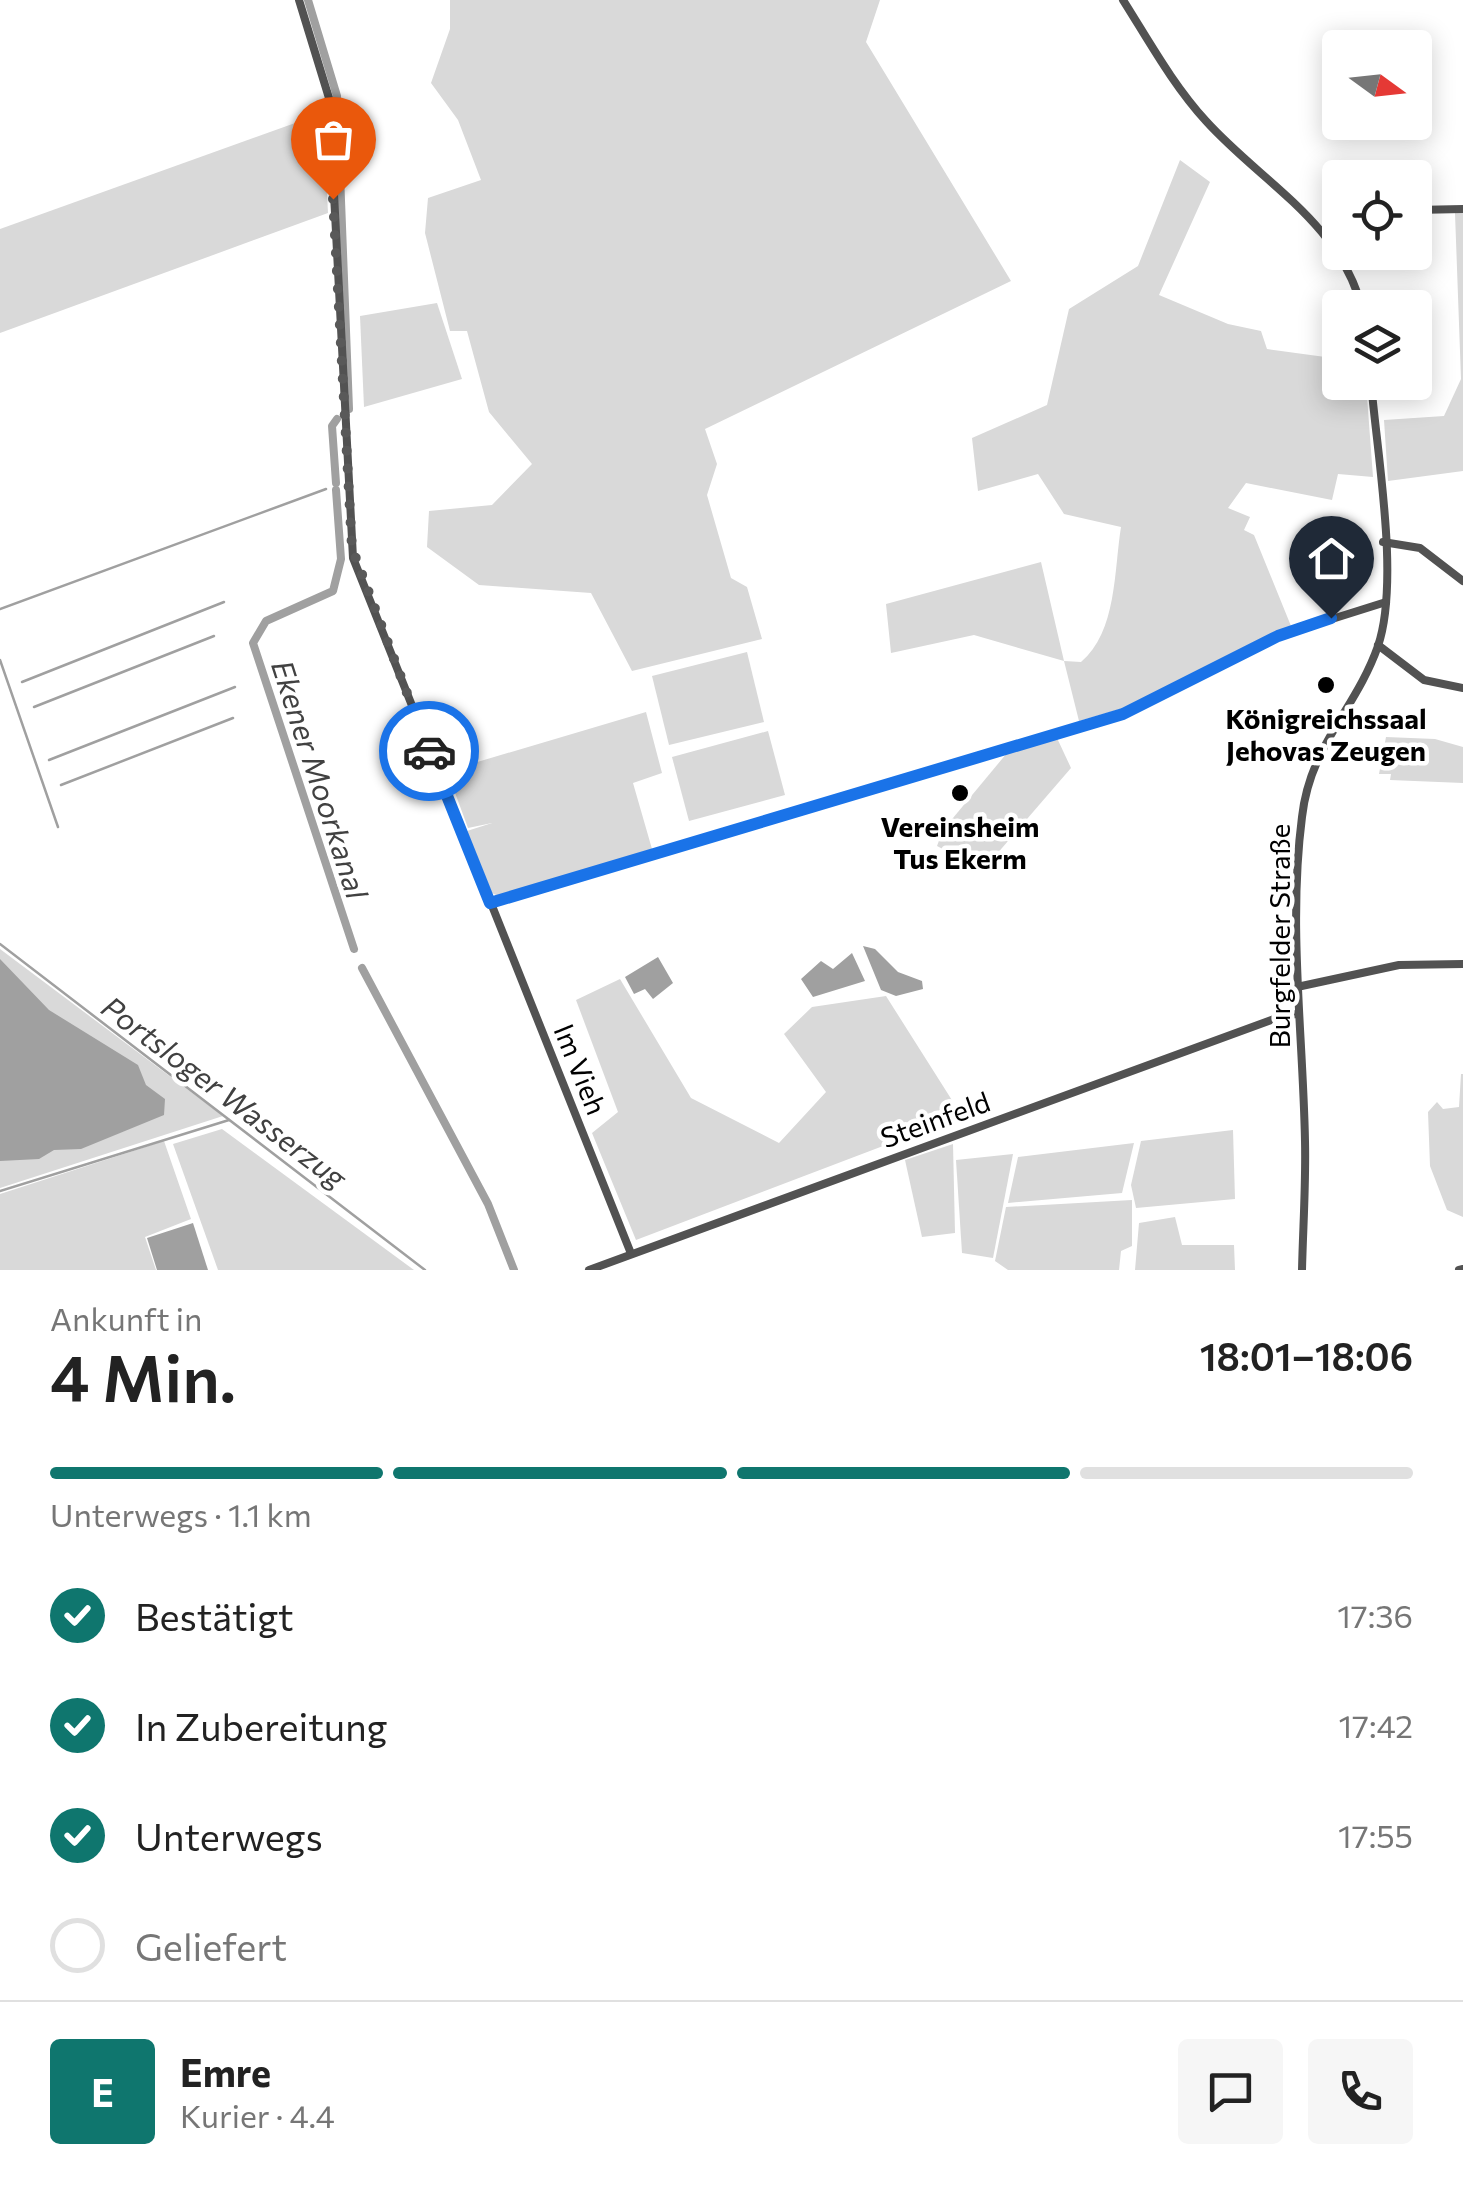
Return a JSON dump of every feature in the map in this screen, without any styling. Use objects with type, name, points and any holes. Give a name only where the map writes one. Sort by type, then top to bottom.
[{"type":"street","name":"Im Vieh","points":[[298,0],[329,98],[354,558],[630,1252]]},
{"type":"street","points":[[1122,0],[1202,116],[1322,230]]},
{"type":"street","points":[[1432,210],[1463,209]]},
{"type":"street","name":"Burgfelder Straße","points":[[1302,1270],[1305,1142],[1297,987],[1299,858],[1309,776],[1378,645],[1386,602],[1372,400]]},
{"type":"street","points":[[1383,542],[1420,548],[1463,581]]},
{"type":"street","points":[[490,903],[1123,714],[1278,636],[1386,602]]},
{"type":"street","points":[[1378,645],[1424,680],[1463,688]]},
{"type":"street","points":[[1297,987],[1398,965],[1463,964]]},
{"type":"street","name":"Steinfeld","points":[[588,1270],[1298,1014]]},
{"type":"shaded area","points":[[450,0],[880,0],[866,42],[1011,281],[705,429],[717,464],[707,495],[731,578],[747,587],[762,639],[632,671],[591,593],[479,585],[427,547],[429,511],[492,505],[532,464],[489,412],[467,331],[450,331],[425,233],[428,198],[481,180],[458,120],[431,83],[450,29]]},
{"type":"shaded area","points":[[323,113],[328,213],[0,333],[0,229]]},
{"type":"shaded area","points":[[1180,160],[1210,182],[1159,295],[1228,324],[1261,331],[1267,349],[1322,357],[1322,400],[1367,400],[1373,477],[1338,474],[1332,500],[1246,483],[1228,508],[1250,517],[1244,530],[1254,535],[1291,626],[1127,707],[1079,721],[1064,661],[1081,662],[1101,634],[1112,599],[1121,527],[1064,514],[1038,474],[978,491],[972,438],[1047,405],[1069,309],[1138,266]]},
{"type":"shaded area","points":[[1455,213],[1463,213],[1463,471],[1388,481],[1384,420],[1444,416],[1461,379]]},
{"type":"shaded area","points":[[437,303],[462,379],[364,407],[360,316]]},
{"type":"shaded area","points":[[1041,562],[1064,661],[974,635],[891,653],[886,604]]},
{"type":"shaded area","points":[[747,652],[764,722],[669,745],[652,676]]},
{"type":"shaded area","points":[[646,712],[662,773],[633,783],[652,849],[498,896],[492,893],[467,831],[492,823],[468,828],[447,771]]},
{"type":"shaded area","points":[[768,731],[785,795],[689,821],[672,757]]},
{"type":"shaded area","points":[[1386,737],[1435,739],[1463,747],[1463,783],[1390,780],[1391,774],[1379,774]]},
{"type":"shaded area","points":[[1057,738],[1071,768],[983,870],[937,846],[943,830],[1007,753]]},
{"type":"shaded area","points":[[863,946],[875,949],[898,972],[922,981],[923,989],[896,996],[881,990]]},
{"type":"shaded area","points":[[0,949],[223,1116],[0,1188]]},
{"type":"shaded area","points":[[852,953],[865,981],[813,997],[801,979],[821,961],[833,969]]},
{"type":"shaded area","points":[[658,957],[673,983],[653,999],[645,989],[634,994],[625,977]]},
{"type":"shaded area","points":[[0,959],[49,1010],[138,1065],[146,1085],[165,1099],[164,1115],[81,1149],[54,1150],[39,1159],[0,1161]]},
{"type":"shaded area","points":[[620,979],[691,1098],[779,1143],[826,1092],[784,1034],[812,1007],[886,996],[962,1116],[636,1240],[592,1133],[618,1112],[576,1000]]},
{"type":"shaded area","points":[[1461,1074],[1463,1217],[1447,1210],[1430,1166],[1428,1112],[1437,1102],[1443,1109],[1459,1107]]},
{"type":"shaded area","points":[[222,1129],[414,1270],[218,1270],[173,1144]]},
{"type":"shaded area","points":[[1233,1130],[1235,1199],[1136,1208],[1131,1185],[1141,1141]]},
{"type":"shaded area","points":[[164,1141],[191,1219],[145,1237],[156,1270],[0,1270],[0,1194]]},
{"type":"shaded area","points":[[1134,1143],[1122,1193],[1008,1203],[1018,1157]]},
{"type":"shaded area","points":[[953,1144],[955,1233],[922,1237],[905,1160]]},
{"type":"shaded area","points":[[1013,1154],[993,1258],[962,1253],[956,1160]]},
{"type":"shaded area","points":[[1132,1200],[1132,1246],[1121,1251],[1119,1270],[1008,1270],[995,1261],[1006,1207]]},
{"type":"shaded area","points":[[1175,1217],[1182,1245],[1234,1245],[1235,1270],[1135,1270],[1139,1223]]},
{"type":"shaded area","points":[[193,1223],[208,1270],[157,1270],[147,1238]]},
{"type":"waterway","name":"Ekener Moorkanal","points":[[308,0],[337,96],[349,409]]},
{"type":"waterway","name":"Ekener Moorkanal","points":[[336,483],[332,426],[337,419]]},
{"type":"waterway","points":[[0,609],[326,489]]},
{"type":"waterway","name":"Ekener Moorkanal","points":[[336,490],[341,559],[333,591],[266,621],[253,643],[354,949]]},
{"type":"waterway","points":[[22,682],[224,602]]},
{"type":"waterway","points":[[34,707],[214,636]]},
{"type":"waterway","points":[[0,660],[58,827]]},
{"type":"waterway","points":[[49,760],[235,687]]},
{"type":"waterway","points":[[61,785],[233,718]]},
{"type":"waterway","name":"Portsloger Wasserzug","points":[[0,944],[425,1270]]},
{"type":"waterway","name":"Ekener Moorkanal","points":[[362,968],[488,1204],[514,1270]]},
{"type":"waterway","points":[[0,1191],[229,1120]]},
{"type":"way so far","points":[[333,199],[352,548],[429,751]]},
{"type":"place","name":"Königreichssaal Jehovas Zeugen","points":[[1326,685]]},
{"type":"place","name":"Vereinsheim Tus Ekerm","points":[[960,793]]},
{"type":"route","points":[[429,751],[490,903],[1123,714],[1278,636],[1331,618]]}]
